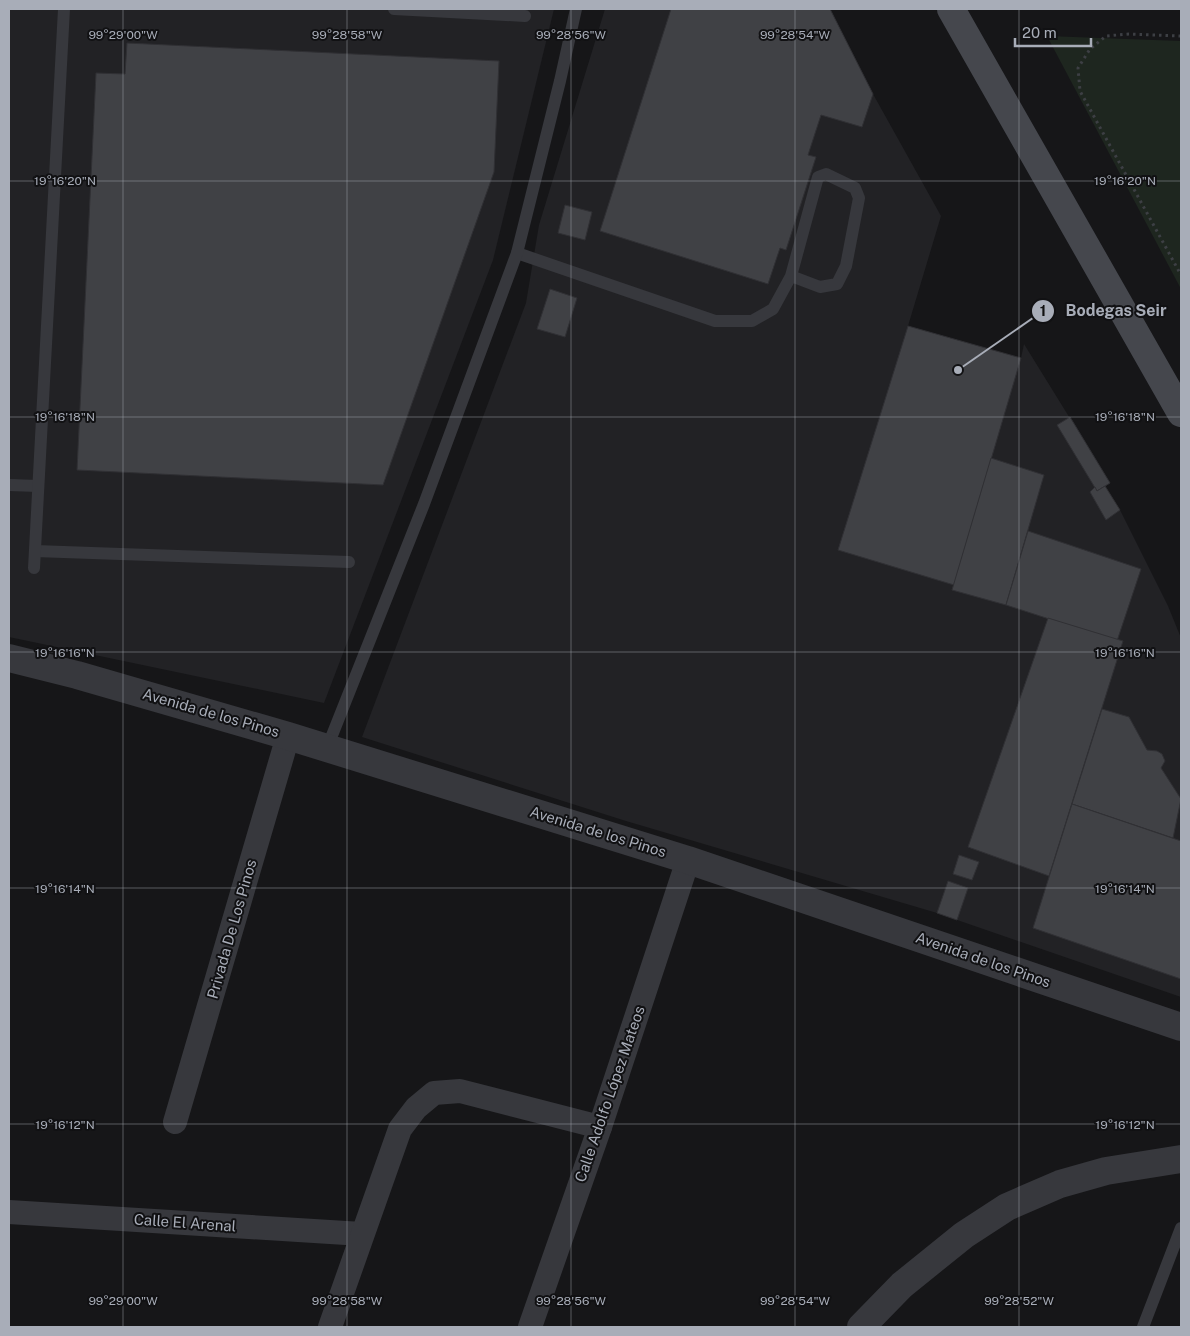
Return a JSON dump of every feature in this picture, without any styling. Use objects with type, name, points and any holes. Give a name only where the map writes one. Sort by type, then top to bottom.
[{"type":"main road","points":[[951,9],[1181,413]]},
{"type":"street","name":"Avenida de los Pinos","points":[[9,658],[77,675],[288,736],[688,860],[1181,1027]]},
{"type":"street","name":"Privada De Los Pinos","points":[[175,1122],[288,736]]},
{"type":"street","name":"Calle Adolfo López Mateos","points":[[530,1327],[600,1127],[688,860]]},
{"type":"street","points":[[330,1327],[400,1129],[416,1108],[434,1093],[460,1091],[600,1127]]},
{"type":"street","points":[[861,1327],[902,1286],[964,1235],[1007,1206],[1069,1181],[1106,1171],[1181,1159]]},
{"type":"street","name":"Calle El Arenal","points":[[9,1212],[362,1234]]},
{"type":"lane","points":[[34,568],[64,9]]},
{"type":"lane","points":[[394,9],[525,16]]},
{"type":"lane","points":[[327,748],[424,504],[516,253],[560,81],[576,9]]},
{"type":"lane","points":[[516,253],[715,320],[752,320],[773,310],[792,276],[818,177],[826,174],[855,188],[859,198],[852,237],[846,266],[837,284],[820,286],[792,276]]},
{"type":"lane","points":[[9,485],[38,486]]},
{"type":"lane","points":[[35,551],[349,562]]},
{"type":"lane","points":[[1143,1327],[1181,1228]]},
{"type":"path","points":[[1181,36],[1129,34],[1106,36],[1090,49],[1078,68],[1080,91],[1181,275]]},
{"type":"shaded area","points":[[9,9],[554,9],[493,260],[324,703],[9,637]]},
{"type":"shaded area","points":[[605,9],[830,9],[873,94],[941,216],[908,326],[1021,358],[1024,344],[1110,483],[1105,486],[1120,510],[1168,606],[1181,638],[1181,997],[937,913],[626,821],[362,737],[526,303],[539,225]]},
{"type":"shaded area","points":[[1047,36],[1181,41],[1181,289]]},
{"type":"building","points":[[671,9],[830,9],[873,94],[862,127],[821,115],[808,155],[816,157],[786,250],[780,248],[768,284],[600,231]]},
{"type":"building","points":[[127,43],[499,61],[494,172],[383,485],[77,470],[96,73],[125,74]]},
{"type":"building","points":[[565,205],[592,212],[585,240],[558,233]]},
{"type":"building","points":[[550,289],[577,298],[565,337],[537,329]]},
{"type":"building","points":[[908,326],[1021,358],[954,585],[838,550]]},
{"type":"building","points":[[1070,417],[1110,483],[1097,491],[1057,425]]},
{"type":"building","points":[[991,458],[1044,475],[1006,605],[952,590]]},
{"type":"building","points":[[1105,486],[1120,510],[1106,520],[1090,492],[1095,487],[1097,491]]},
{"type":"building","points":[[1028,531],[1141,569],[1117,641],[1006,605]]},
{"type":"building","points":[[1048,618],[1123,641],[1049,876],[968,847]]},
{"type":"building","points":[[1102,709],[1129,717],[1147,750],[1157,751],[1162,754],[1165,761],[1161,768],[1181,799],[1173,838],[1072,804]]},
{"type":"building","points":[[1072,804],[1181,841],[1181,979],[1033,928]]},
{"type":"building","points":[[959,855],[979,862],[972,880],[953,874]]},
{"type":"building","points":[[948,881],[968,888],[957,920],[937,913]]},
{"type":"place","name":"Bodegas Seir","points":[[958,370]]}]
